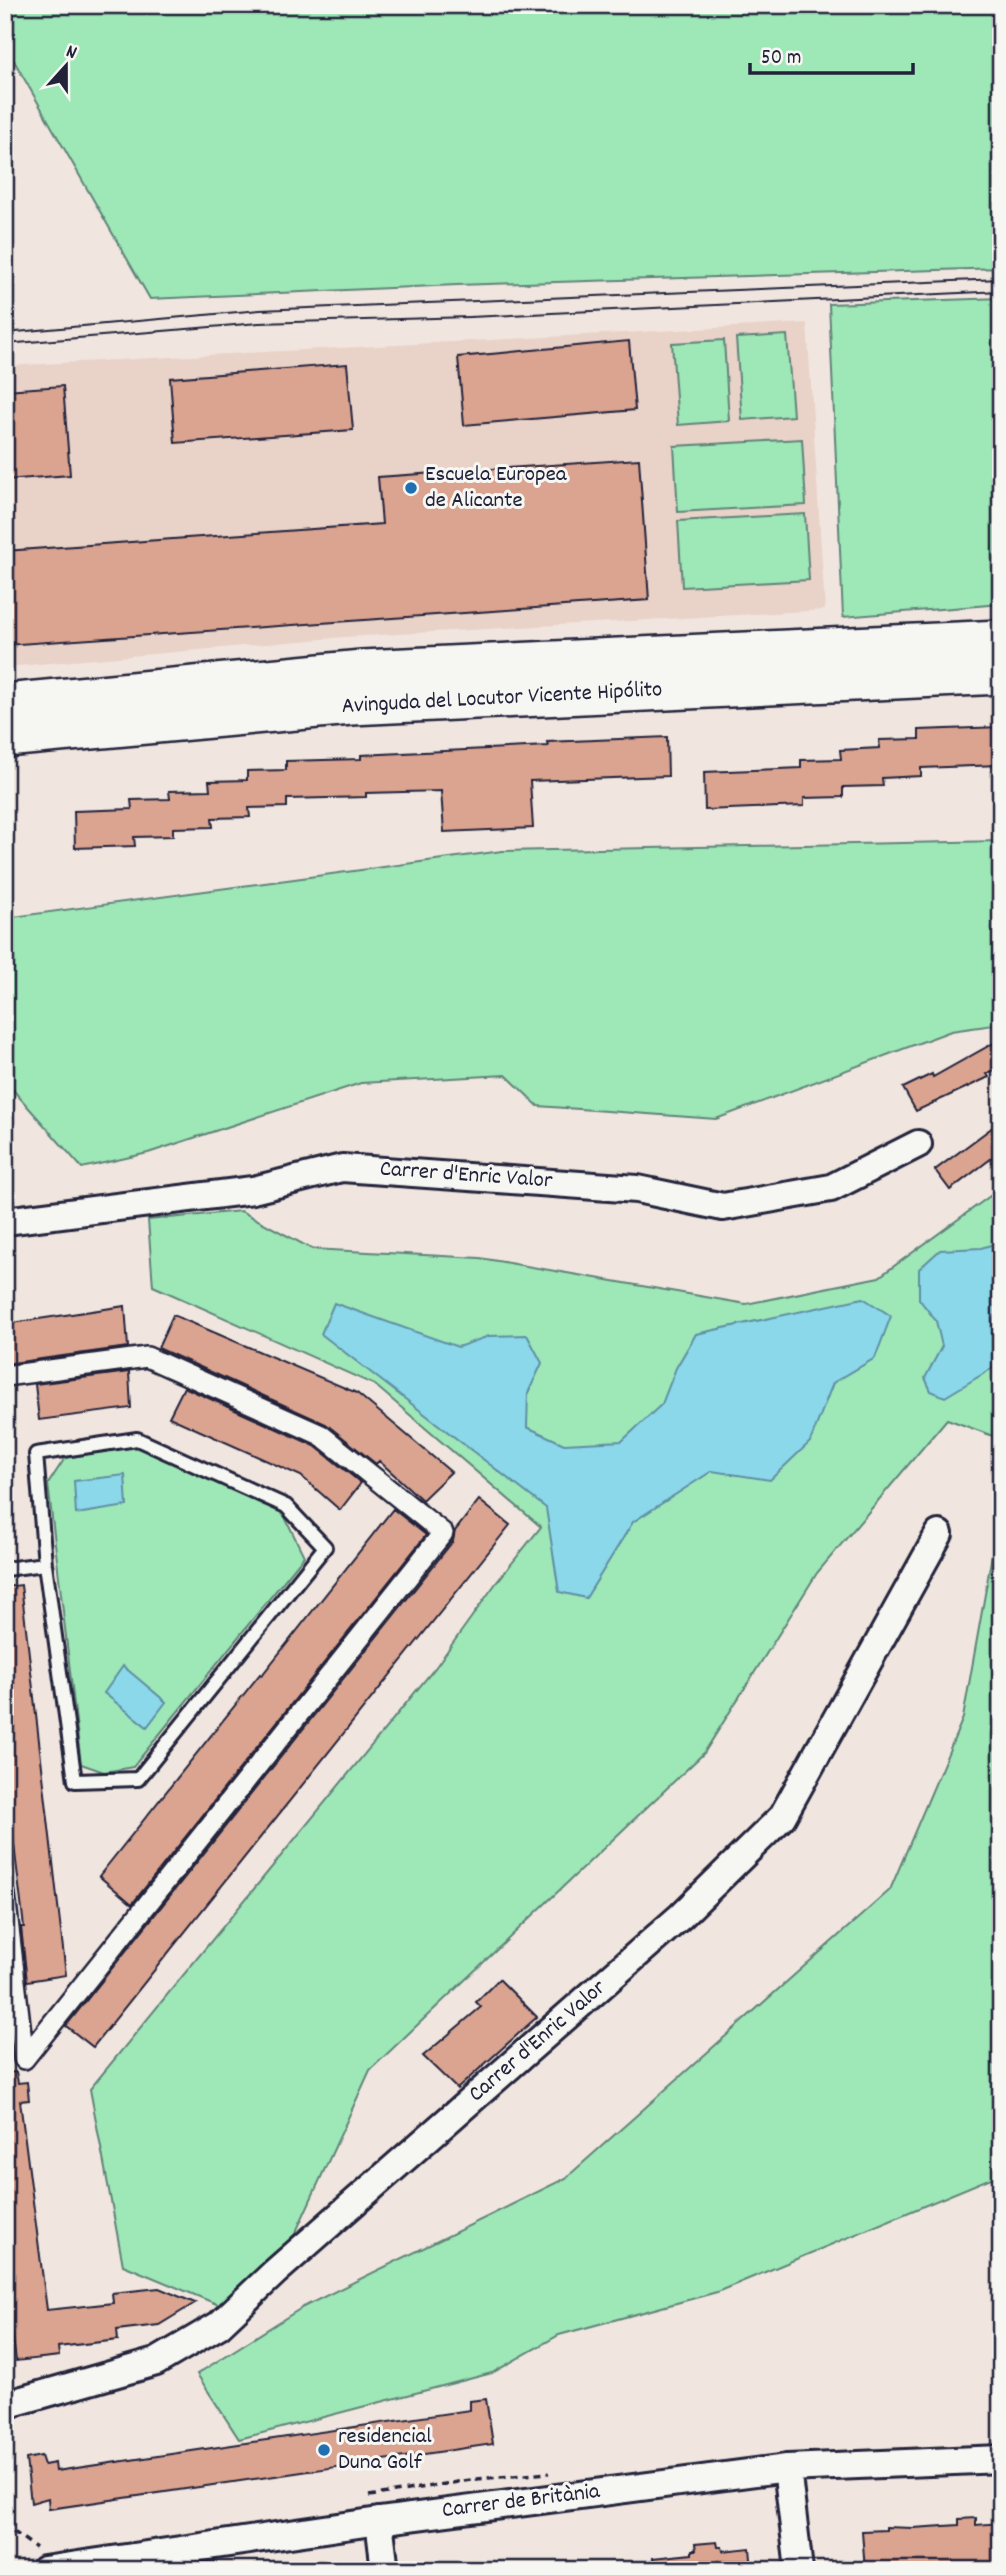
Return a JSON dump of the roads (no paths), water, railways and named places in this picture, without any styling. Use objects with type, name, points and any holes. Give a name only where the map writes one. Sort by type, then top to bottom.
[{"type":"main road","name":"Avinguda del Locutor Vicente Hipólito","points":[[5,703],[362,669],[1001,639]]},
{"type":"main road","name":"Avinguda del Locutor Vicente Hipólito","points":[[5,738],[351,706],[1001,675]]},
{"type":"street","name":"Carrer d'Enric Valor","points":[[5,1221],[253,1190],[342,1168],[637,1189],[723,1207],[831,1188],[918,1144]]},
{"type":"street","points":[[5,1376],[147,1357],[321,1434],[443,1533],[24,2059],[5,1894]]},
{"type":"street","name":"Carrer d'Enric Valor","points":[[5,2404],[156,2362],[219,2325],[275,2272],[681,1916],[782,1817],[939,1534]]},
{"type":"street","name":"Carrer de Britània","points":[[44,2570],[379,2521],[787,2468],[1001,2459]]},
{"type":"street","points":[[787,2468],[799,2570]]},
{"type":"street","points":[[379,2521],[385,2570]]},
{"type":"lane","points":[[137,1439],[286,1506],[325,1546],[138,1779],[75,1781],[46,1564],[36,1454],[137,1439]]},
{"type":"lane","points":[[5,1569],[46,1564]]},
{"type":"water","points":[[1001,1242],[1001,1363],[945,1397],[931,1391],[925,1378],[942,1346],[936,1321],[919,1299],[919,1269],[940,1250],[981,1248]]},
{"type":"water","points":[[863,1298],[891,1316],[875,1358],[833,1383],[810,1442],[770,1480],[712,1471],[633,1522],[586,1598],[559,1592],[546,1508],[321,1334],[334,1303],[458,1347],[489,1336],[527,1335],[542,1363],[528,1393],[527,1427],[564,1444],[622,1441],[662,1404],[676,1368],[696,1334]]},
{"type":"water","points":[[125,1475],[127,1506],[76,1514],[74,1481]]},
{"type":"water","points":[[123,1666],[166,1702],[147,1727],[104,1693]]},
{"type":"tram line","points":[[5,333],[260,310],[1001,279]]},
{"type":"tram line","points":[[5,344],[259,323],[470,317],[1001,291]]},
{"type":"place","name":"Escuela Europea de Alicante","points":[[411,488]]},
{"type":"place","name":"residencial Duna Golf","points":[[324,2450]]}]
